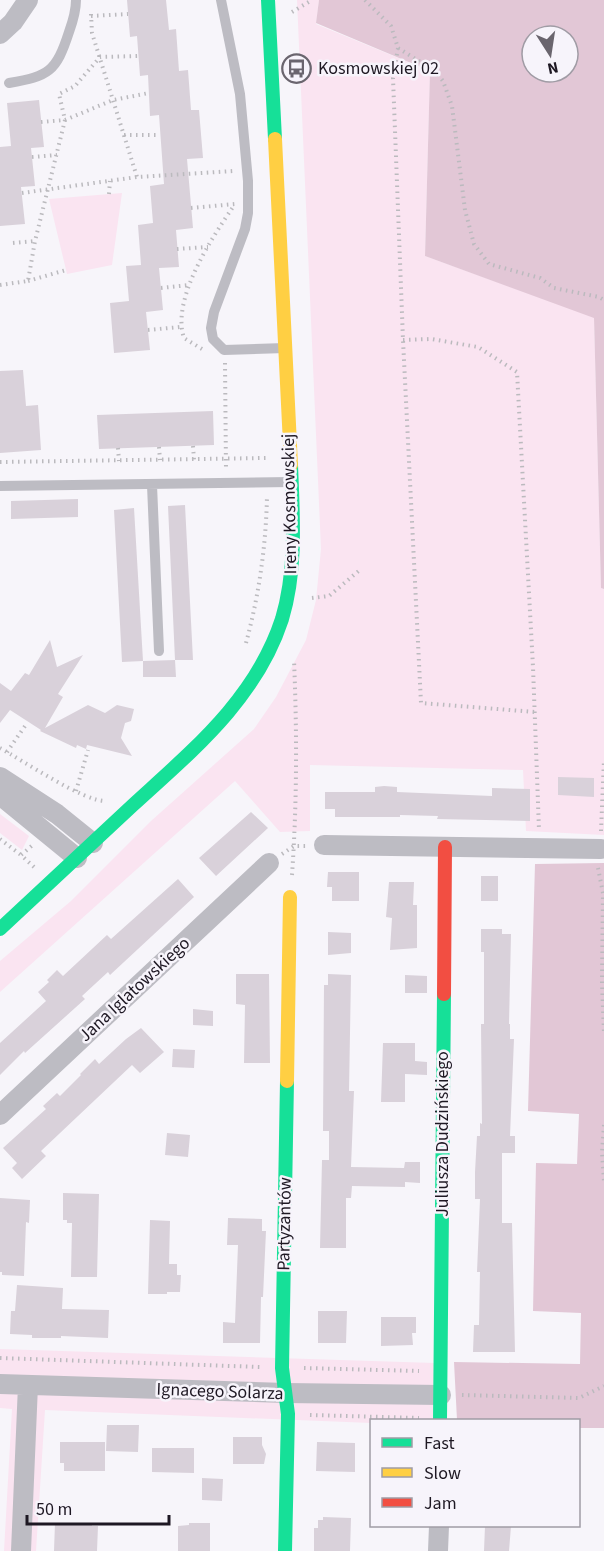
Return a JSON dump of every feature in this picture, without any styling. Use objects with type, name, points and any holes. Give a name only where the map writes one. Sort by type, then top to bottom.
[{"type":"street","points":[[0,34],[13,22],[28,0]]},
{"type":"street","name":"Ireny Kosmowskiej","points":[[0,929],[214,730],[241,699],[263,665],[278,632],[291,576],[294,534],[268,0]]},
{"type":"street","points":[[0,777],[57,814],[93,843]]},
{"type":"street","points":[[0,795],[77,858]]},
{"type":"street","points":[[324,845],[597,849]]},
{"type":"street","name":"Juliusza Dudzińskiego","points":[[440,1419],[445,847]]},
{"type":"street","name":"Jana Iglatowskiego","points":[[0,1115],[269,863]]},
{"type":"street","name":"Partyzantów","points":[[285,1551],[288,1414],[282,1368],[290,897]]},
{"type":"street","name":"Ignacego Solarza","points":[[0,1383],[286,1393],[441,1395]]},
{"type":"street","points":[[21,1551],[28,1385]]},
{"type":"street","points":[[438,1551],[439,1527]]},
{"type":"lane","points":[[9,83],[31,79],[48,72],[60,58],[76,11],[76,0]]},
{"type":"lane","points":[[221,0],[240,94],[248,213],[245,229],[214,312],[211,328],[213,339],[224,350],[285,348]]},
{"type":"lane","points":[[0,486],[291,482]]},
{"type":"lane","points":[[152,485],[159,651]]},
{"type":"path","points":[[292,12],[312,0]]},
{"type":"path","points":[[365,0],[391,26],[398,48],[393,78],[421,703],[535,712]]},
{"type":"path","points":[[91,8],[92,33],[137,177]]},
{"type":"path","points":[[91,16],[128,15]]},
{"type":"path","points":[[398,48],[435,71],[443,81],[452,106],[465,210],[474,244],[489,264],[540,278],[554,288],[604,300]]},
{"type":"path","points":[[28,281],[34,241],[65,120],[59,94],[75,86],[100,57],[138,56]]},
{"type":"path","points":[[41,122],[65,120],[113,100],[149,93]]},
{"type":"path","points":[[124,135],[160,135]]},
{"type":"path","points":[[32,157],[57,155]]},
{"type":"path","points":[[22,193],[137,177],[239,171]]},
{"type":"path","points":[[110,181],[110,194]]},
{"type":"path","points":[[225,483],[224,350],[201,349],[184,338],[180,327],[180,314],[189,285],[219,227],[236,204],[238,194]]},
{"type":"path","points":[[191,208],[236,204]]},
{"type":"path","points":[[13,243],[34,241]]},
{"type":"path","points":[[177,249],[209,247]]},
{"type":"path","points":[[0,285],[28,281],[66,270]]},
{"type":"path","points":[[161,288],[189,285]]},
{"type":"path","points":[[148,330],[180,327]]},
{"type":"path","points":[[403,340],[430,339],[478,347],[518,372],[540,849]]},
{"type":"path","points":[[193,446],[194,460]]},
{"type":"path","points":[[159,447],[160,460]]},
{"type":"path","points":[[118,448],[119,461]]},
{"type":"path","points":[[0,462],[266,459]]},
{"type":"path","points":[[246,645],[258,600],[267,497]]},
{"type":"path","points":[[312,598],[328,596],[362,569]]},
{"type":"path","points":[[290,897],[294,846],[297,732],[294,660]]},
{"type":"path","points":[[7,752],[25,726]]},
{"type":"path","points":[[0,748],[76,791],[96,800],[110,799]]},
{"type":"path","points":[[76,791],[88,750]]},
{"type":"path","points":[[604,760],[597,849],[603,893],[604,1033]]},
{"type":"path","points":[[0,840],[21,855],[37,871],[38,860]]},
{"type":"path","points":[[21,855],[39,840],[39,850]]},
{"type":"path","points":[[269,863],[294,846],[324,845]]},
{"type":"path","points":[[604,1125],[602,1152],[604,1181]]},
{"type":"path","points":[[0,1358],[441,1372]]},
{"type":"path","points":[[441,1395],[579,1398],[604,1386]]},
{"type":"shaded area","points":[[297,0],[319,0],[316,24],[430,71],[425,256],[594,317],[601,588],[604,589],[604,835],[526,831],[523,770],[310,765],[310,831],[280,832],[235,781],[0,992],[0,961],[71,901],[151,821],[254,729],[276,697],[306,640],[316,600],[321,549]]},
{"type":"shaded area","points":[[319,0],[604,0],[604,589],[601,588],[594,318],[425,256],[430,71],[316,23]]},
{"type":"shaded area","points":[[122,193],[112,265],[67,274],[49,199]]},
{"type":"shaded area","points":[[0,814],[29,836],[22,850],[0,833]]},
{"type":"shaded area","points":[[604,863],[604,1428],[580,1428],[580,1419],[457,1419],[454,1362],[580,1364],[581,1313],[533,1311],[536,1163],[577,1164],[579,1114],[528,1111],[535,864]]},
{"type":"shaded area","points":[[0,1349],[435,1363],[434,1419],[370,1419],[370,1423],[45,1410],[36,1551],[4,1551],[12,1409],[0,1408]]},
{"type":"building","points":[[127,0],[166,0],[169,30],[176,29],[179,71],[188,70],[191,110],[199,110],[203,158],[187,159],[193,228],[176,230],[179,267],[159,268],[163,310],[146,312],[150,350],[114,353],[110,303],[129,301],[126,266],[141,265],[138,225],[153,223],[150,186],[164,184],[159,115],[150,116],[148,75],[140,76],[137,36],[130,37]]},
{"type":"building","points":[[39,100],[44,147],[31,148],[35,186],[21,187],[25,224],[0,226],[0,147],[11,146],[7,103]]},
{"type":"building","points":[[23,370],[26,406],[38,405],[41,450],[0,453],[0,371]]},
{"type":"building","points":[[213,411],[214,445],[99,449],[97,415]]},
{"type":"building","points":[[78,499],[78,517],[11,519],[11,501]]},
{"type":"building","points":[[185,505],[193,660],[175,660],[168,506]]},
{"type":"building","points":[[134,508],[143,661],[122,662],[114,510]]},
{"type":"building","points":[[50,640],[57,667],[83,655],[58,694],[63,697],[45,728],[88,705],[105,713],[117,705],[134,709],[131,721],[125,723],[121,738],[132,756],[87,745],[86,749],[77,745],[76,748],[40,731],[10,710],[0,723],[0,683],[11,691],[25,673],[29,675]]},
{"type":"building","points":[[175,660],[176,677],[143,677],[143,661]]},
{"type":"building","points":[[558,777],[594,778],[594,797],[558,795]]},
{"type":"building","points":[[375,787],[397,787],[397,792],[492,796],[492,788],[530,789],[530,821],[437,819],[438,816],[400,815],[400,817],[335,817],[335,809],[325,809],[325,792],[375,792]]},
{"type":"building","points":[[251,812],[268,828],[216,876],[199,858]]},
{"type":"building","points":[[328,872],[359,872],[359,901],[332,901],[332,887],[327,887]]},
{"type":"building","points":[[481,876],[498,876],[498,901],[481,901]]},
{"type":"building","points":[[178,879],[194,897],[110,975],[108,972],[82,996],[85,999],[25,1053],[24,1051],[0,1075],[0,1043],[46,1001],[38,992],[49,982],[47,980],[57,970],[63,976],[107,935],[111,939]]},
{"type":"building","points":[[389,882],[414,882],[413,905],[417,905],[417,948],[390,950],[392,918],[386,917]]},
{"type":"building","points":[[481,929],[502,929],[502,934],[511,934],[509,1024],[510,1039],[514,1039],[510,1136],[515,1136],[515,1153],[502,1153],[502,1223],[512,1223],[515,1352],[473,1352],[474,1325],[479,1325],[480,1272],[477,1272],[480,1199],[475,1199],[475,1172],[477,1136],[480,1136],[480,1123],[482,1124],[481,1024],[484,1024],[484,952],[481,952]]},
{"type":"building","points":[[328,932],[351,933],[351,953],[328,955]]},
{"type":"building","points":[[236,974],[269,974],[270,1063],[244,1063],[245,1005],[236,1004]]},
{"type":"building","points":[[328,974],[351,975],[349,1091],[354,1091],[351,1167],[404,1168],[405,1162],[420,1162],[420,1183],[405,1182],[405,1187],[352,1186],[351,1198],[346,1198],[346,1248],[320,1248],[322,1160],[329,1160],[329,1131],[323,1131],[324,985],[328,985]]},
{"type":"building","points":[[405,975],[427,976],[427,993],[405,993]]},
{"type":"building","points":[[193,1009],[213,1011],[213,1026],[193,1025]]},
{"type":"building","points":[[141,1028],[164,1052],[140,1073],[132,1065],[41,1151],[46,1156],[22,1179],[12,1168],[17,1163],[3,1148],[46,1109],[43,1106],[57,1093],[60,1096],[95,1059],[99,1064]]},
{"type":"building","points":[[383,1043],[415,1043],[415,1061],[427,1062],[427,1075],[405,1074],[405,1102],[381,1102]]},
{"type":"building","points":[[173,1049],[195,1050],[194,1068],[172,1067]]},
{"type":"building","points":[[167,1133],[190,1135],[188,1157],[165,1155]]},
{"type":"building","points":[[63,1193],[99,1194],[97,1277],[71,1277],[72,1223],[63,1220]]},
{"type":"building","points":[[0,1198],[30,1200],[29,1223],[26,1222],[24,1276],[2,1275],[0,1272]]},
{"type":"building","points":[[228,1218],[262,1219],[262,1231],[266,1231],[260,1343],[223,1343],[223,1322],[235,1323],[238,1245],[227,1245]]},
{"type":"building","points":[[150,1220],[170,1221],[169,1264],[177,1264],[177,1275],[181,1275],[180,1292],[148,1294]]},
{"type":"building","points":[[17,1285],[63,1288],[62,1309],[109,1310],[108,1338],[61,1336],[61,1338],[32,1338],[32,1335],[10,1334],[11,1311],[15,1311]]},
{"type":"building","points":[[318,1311],[347,1311],[346,1343],[318,1343]]},
{"type":"building","points":[[381,1317],[416,1317],[416,1333],[412,1333],[413,1345],[381,1346]]},
{"type":"building","points":[[107,1425],[139,1425],[138,1452],[106,1451]]},
{"type":"building","points":[[233,1437],[262,1437],[262,1445],[266,1454],[264,1464],[233,1464]]},
{"type":"building","points":[[60,1442],[105,1442],[105,1471],[64,1471],[64,1463],[60,1463]]},
{"type":"building","points":[[317,1442],[355,1443],[355,1472],[316,1471]]},
{"type":"building","points":[[152,1448],[194,1448],[194,1473],[152,1472]]},
{"type":"building","points":[[202,1478],[223,1479],[222,1501],[202,1500]]},
{"type":"building","points":[[323,1517],[351,1518],[350,1551],[314,1551],[314,1528],[318,1528],[318,1520],[323,1520]]},
{"type":"building","points":[[55,1523],[98,1526],[97,1551],[54,1551]]},
{"type":"building","points":[[189,1523],[210,1523],[210,1551],[178,1551],[178,1526],[189,1525]]},
{"type":"building","points":[[485,1527],[511,1527],[509,1551],[484,1551]]},
{"type":"traffic: fast","points":[[268,0],[275,139]]},
{"type":"traffic: fast","points":[[0,929],[200,743],[239,699],[256,674],[271,648],[287,600],[293,543],[291,465]]},
{"type":"traffic: fast","points":[[440,1419],[444,994]]},
{"type":"traffic: fast","points":[[285,1551],[288,1414],[282,1368],[287,1081]]},
{"type":"traffic: slow","points":[[275,139],[291,465]]},
{"type":"traffic: slow","points":[[287,1081],[290,897]]},
{"type":"traffic: jam","points":[[444,994],[445,847]]},
{"type":"place","name":"Kosmowskiej 02","points":[[297,68]]}]
